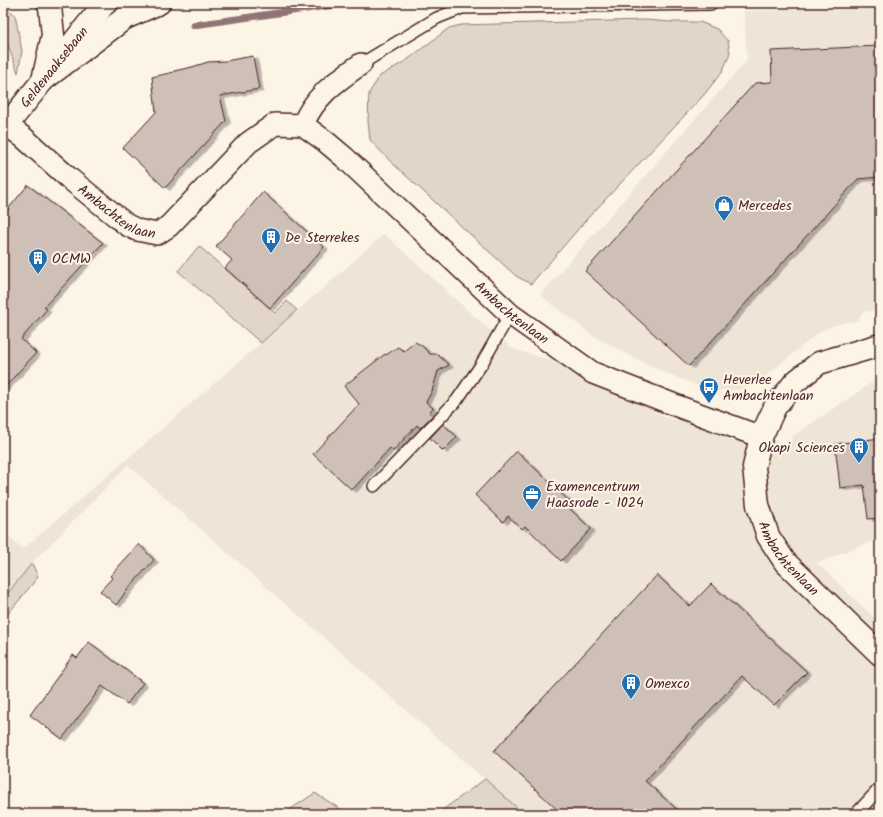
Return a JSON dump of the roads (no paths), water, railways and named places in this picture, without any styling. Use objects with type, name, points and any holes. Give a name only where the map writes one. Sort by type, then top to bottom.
[{"type":"main road","points":[[43,80],[53,35],[50,6],[48,3]]},
{"type":"main road","name":"Geldenaaksebaan","points":[[5,128],[105,3]]},
{"type":"main road","points":[[43,80],[125,18],[159,3]]},
{"type":"main road","name":"Ambachtenlaan","points":[[880,345],[819,363],[795,382],[775,407],[760,437],[754,467],[758,505],[768,536],[785,562],[880,654]]},
{"type":"street","points":[[303,125],[326,89],[361,64]]},
{"type":"street","name":"Ambachtenlaan","points":[[5,128],[24,138],[70,179],[127,225],[138,230],[157,234],[169,226],[248,143],[275,124],[303,125],[326,141],[344,157],[510,314],[593,373],[760,437]]},
{"type":"lane","points":[[361,64],[437,18],[462,8],[711,4]]},
{"type":"lane","points":[[374,486],[457,400],[481,365],[510,314]]},
{"type":"lane","points":[[856,814],[880,788]]},
{"type":"waterway","points":[[194,25],[348,3]]},
{"type":"place","name":"Mercedes","points":[[724,222]]},
{"type":"place","name":"De Sterrekes","points":[[271,254]]},
{"type":"place","name":"OCMW","points":[[38,275]]},
{"type":"place","name":"Heverlee Ambachtenlaan","points":[[709,404]]},
{"type":"place","name":"Okapi Sciences","points":[[859,464]]},
{"type":"place","name":"Examencentrum Haasrode - 1024","points":[[532,511]]},
{"type":"place","name":"Omexco","points":[[631,700]]}]
